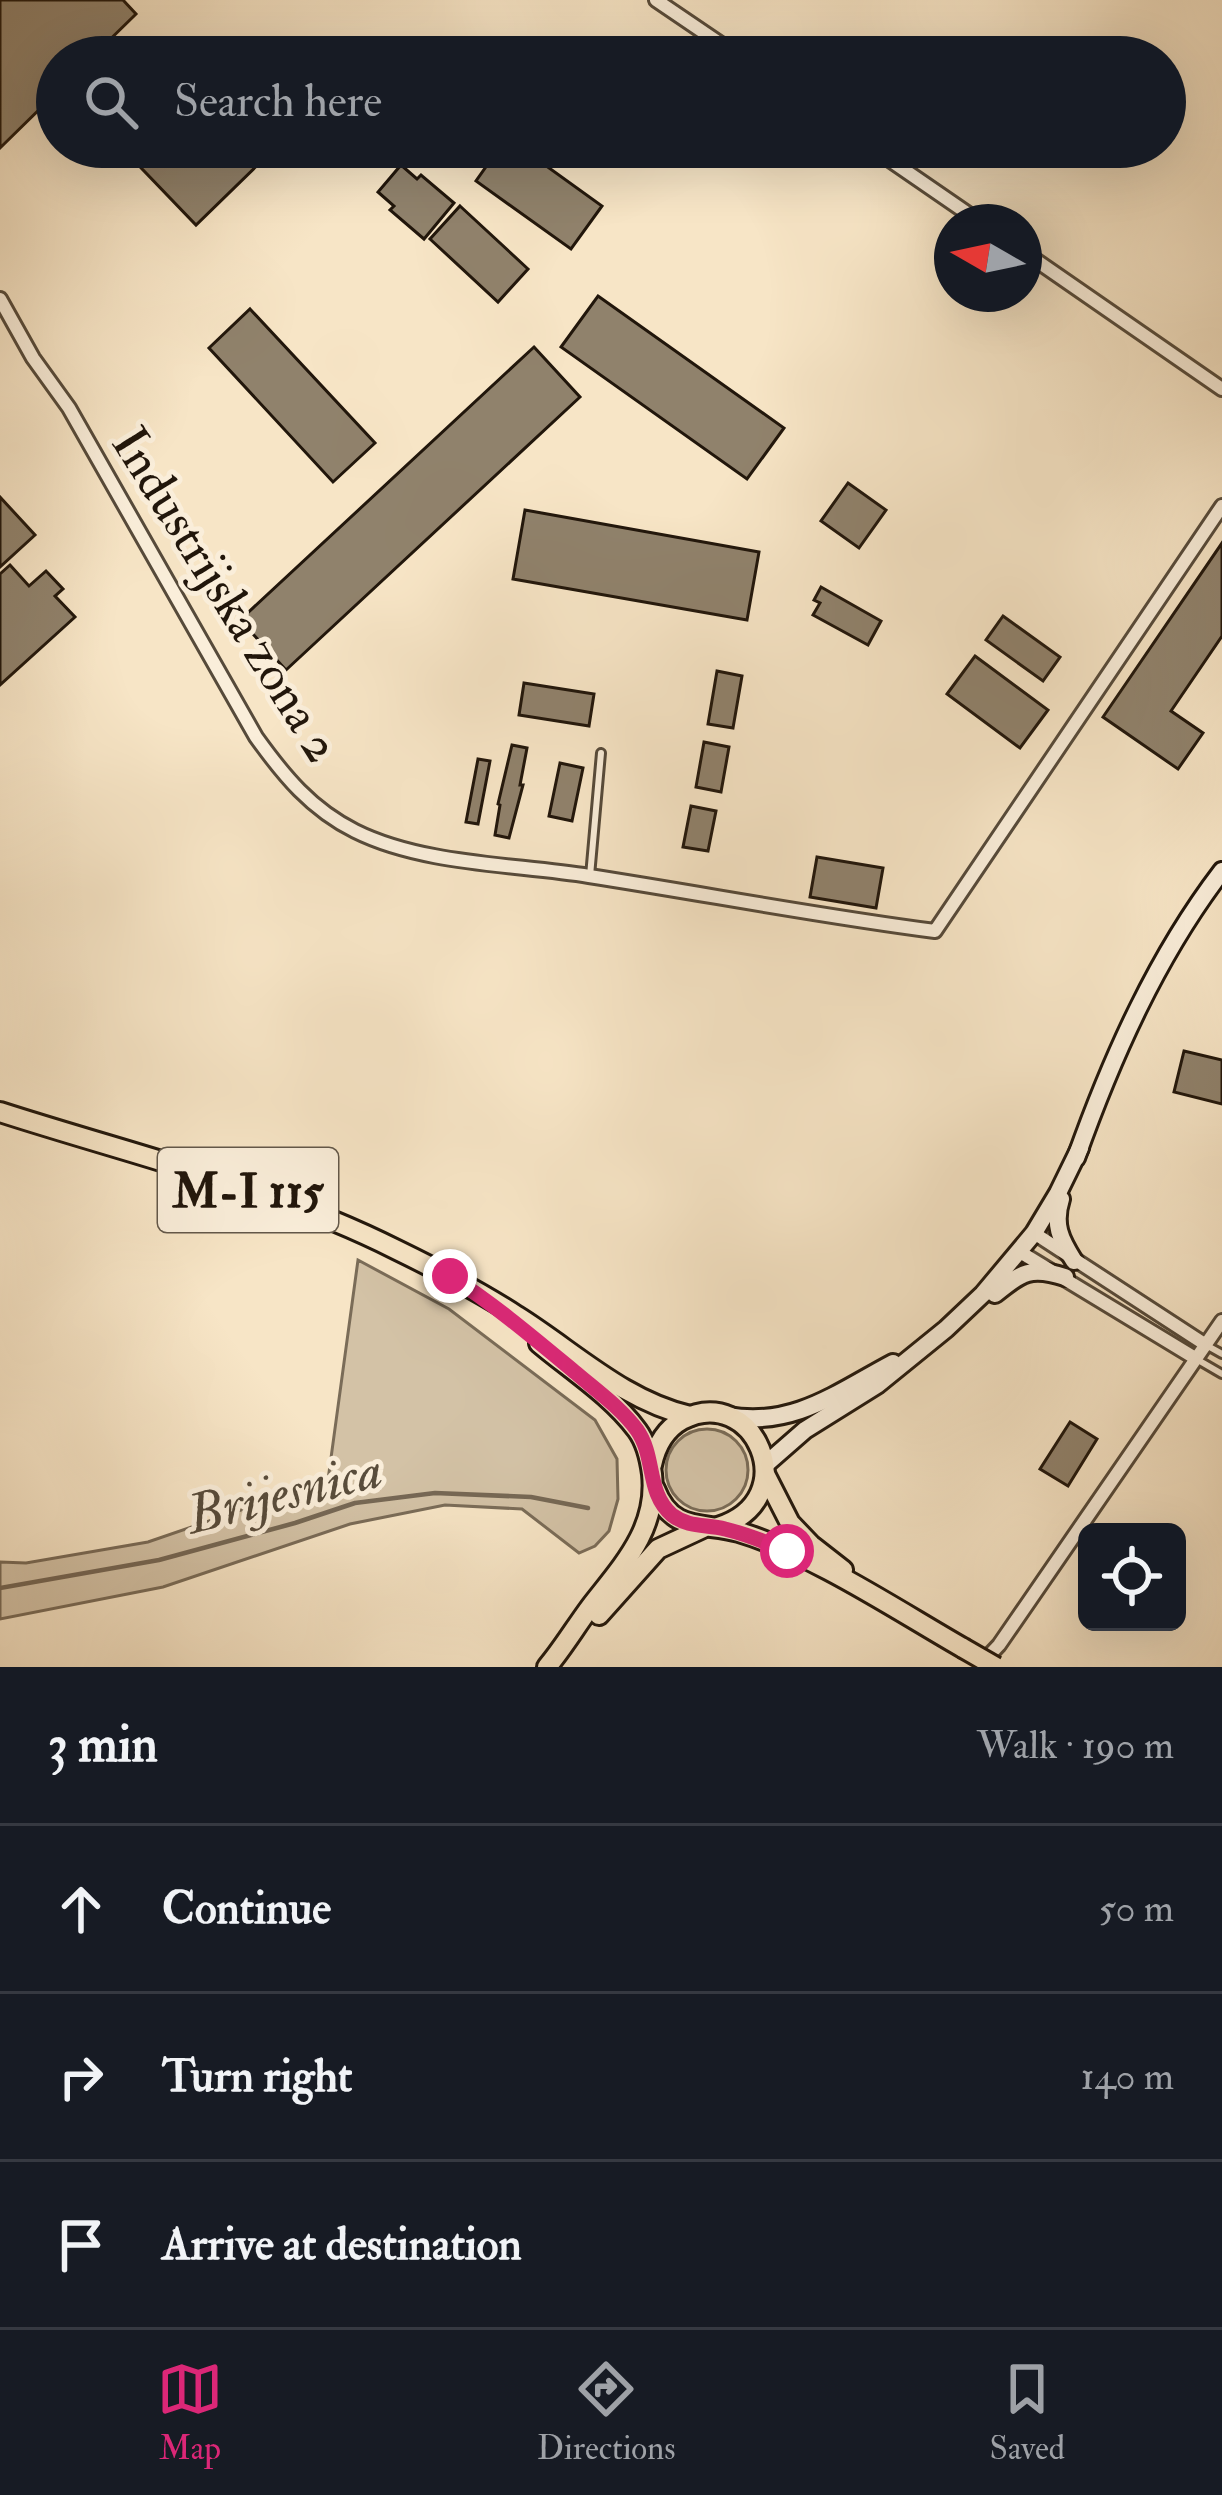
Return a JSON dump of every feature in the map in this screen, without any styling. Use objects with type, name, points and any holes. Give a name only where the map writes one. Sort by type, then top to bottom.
[{"type":"main road","points":[[946,1329],[1020,1275],[1069,1269],[1059,1237],[1058,1206],[1080,1148],[1156,970],[1222,871]]},
{"type":"main road","name":"M-I 115","points":[[0,1112],[331,1218],[514,1313],[655,1406],[690,1416],[723,1415],[739,1422],[761,1448],[765,1470],[790,1523],[880,1599]]},
{"type":"main road","points":[[550,1664],[658,1549],[733,1522],[755,1503],[765,1470],[805,1430],[877,1385],[983,1294],[1034,1233],[1080,1148]]},
{"type":"main road","name":"M-I 115","points":[[484,1298],[636,1428],[659,1501],[671,1514],[686,1523],[755,1538],[787,1551],[996,1667]]},
{"type":"main road","points":[[723,1415],[753,1421],[787,1416],[926,1346]]},
{"type":"main road","points":[[550,1664],[631,1556],[650,1514],[655,1451],[675,1424],[690,1416]]},
{"type":"street","points":[[656,0],[709,36]]},
{"type":"street","points":[[902,168],[954,204]]},
{"type":"street","points":[[1042,264],[1222,388]]},
{"type":"street","name":"Industrijska zona 2","points":[[0,299],[33,358],[69,408],[256,737],[286,779],[320,811],[358,832],[462,860],[935,931],[1222,506]]},
{"type":"street","points":[[1034,1233],[1069,1269],[1195,1358]]},
{"type":"street","points":[[1020,1252],[1069,1269],[1206,1345]]},
{"type":"street","points":[[979,1667],[999,1645],[1222,1321]]},
{"type":"lane","points":[[590,876],[601,753]]},
{"type":"lane","points":[[1206,1345],[1222,1354]]},
{"type":"lane","points":[[1195,1358],[1222,1374]]},
{"type":"shaded area","points":[[358,1260],[449,1309],[595,1420],[617,1459],[618,1499],[609,1531],[595,1546],[579,1553],[522,1509],[445,1505],[350,1524],[163,1587],[0,1619],[0,1562],[26,1563],[148,1542],[328,1480]]},
{"type":"shaded area","points":[[707,1429],[736,1441],[748,1470],[736,1499],[707,1511],[678,1499],[666,1470],[678,1441]]},
{"type":"building","points":[[0,0],[123,0],[136,14],[113,36],[36,36],[36,113],[0,148]]},
{"type":"building","points":[[141,168],[254,168],[196,225]]},
{"type":"building","points":[[398,168],[404,168],[417,179],[421,175],[454,203],[424,239],[390,210],[394,206],[378,192]]},
{"type":"building","points":[[485,168],[549,168],[602,206],[571,249],[476,181]]},
{"type":"building","points":[[460,206],[528,269],[498,302],[430,239]]},
{"type":"building","points":[[598,296],[784,428],[747,479],[561,347]]},
{"type":"building","points":[[250,309],[375,443],[333,482],[209,348]]},
{"type":"building","points":[[534,347],[580,397],[286,670],[240,620]]},
{"type":"building","points":[[848,483],[886,510],[859,548],[821,521]]},
{"type":"building","points":[[0,497],[35,535],[0,567]]},
{"type":"building","points":[[525,510],[759,552],[747,620],[513,579]]},
{"type":"building","points":[[1222,543],[1222,636],[1171,711],[1203,733],[1178,769],[1103,717]]},
{"type":"building","points":[[10,565],[29,586],[46,571],[63,589],[55,596],[75,617],[0,685],[0,574]]},
{"type":"building","points":[[821,587],[881,621],[868,645],[813,615]]},
{"type":"building","points":[[1003,616],[1060,657],[1043,681],[986,640]]},
{"type":"building","points":[[975,656],[1048,710],[1020,748],[947,694]]},
{"type":"building","points":[[717,671],[742,676],[733,728],[708,724]]},
{"type":"building","points":[[524,683],[594,694],[589,726],[519,715]]},
{"type":"building","points":[[704,742],[729,747],[721,792],[696,787]]},
{"type":"building","points":[[512,745],[527,748],[509,838],[495,835]]},
{"type":"building","points":[[478,759],[490,761],[478,824],[466,822]]},
{"type":"building","points":[[560,763],[583,768],[572,821],[549,816]]},
{"type":"building","points":[[691,806],[716,811],[708,851],[683,847]]},
{"type":"building","points":[[817,857],[883,868],[876,908],[810,897]]},
{"type":"building","points":[[1184,1051],[1222,1060],[1222,1104],[1174,1092]]},
{"type":"building","points":[[1070,1422],[1097,1439],[1068,1486],[1040,1469]]},
{"type":"waterway","name":"Brijesnica","points":[[0,1588],[159,1560],[355,1503],[435,1493],[531,1497],[588,1508]]},
{"type":"route","points":[[450,1276],[508,1317],[636,1428],[659,1501],[671,1514],[686,1523],[739,1532],[787,1551]]}]
